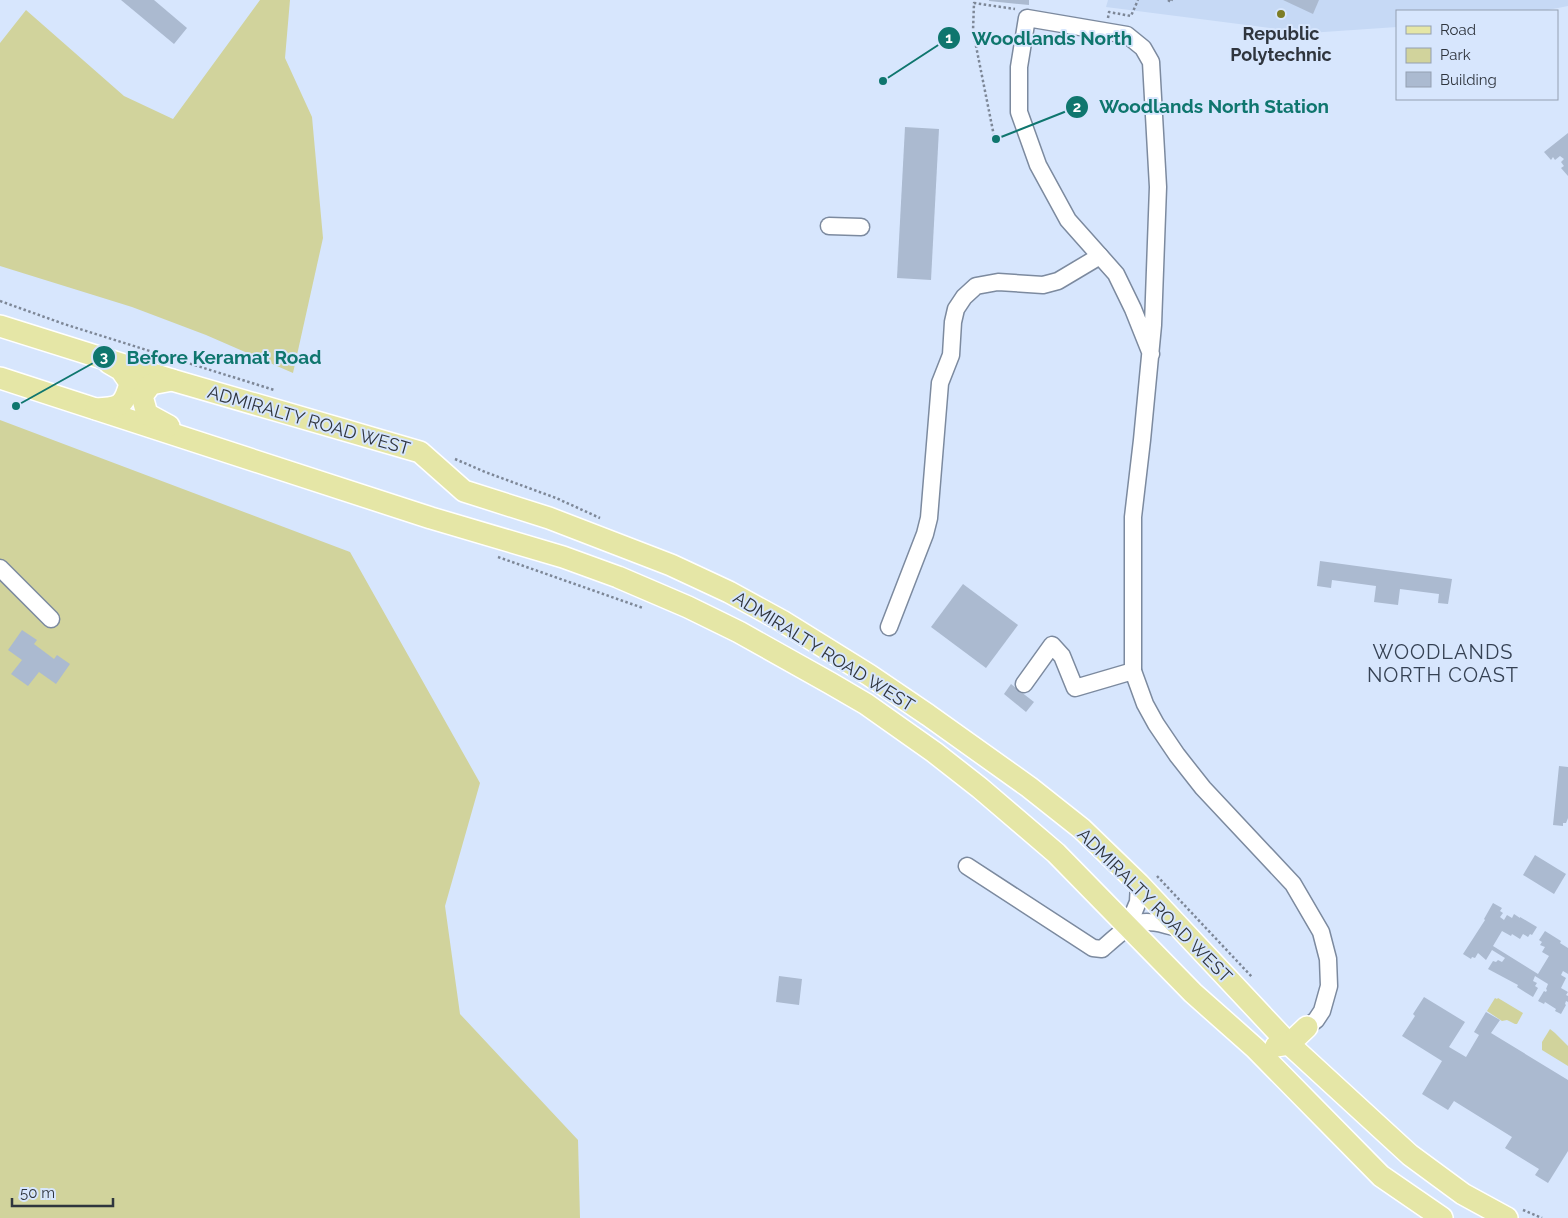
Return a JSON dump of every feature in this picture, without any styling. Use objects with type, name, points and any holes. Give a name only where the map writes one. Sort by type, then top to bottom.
[{"type":"main road","name":"ADMIRALTY ROAD WEST","points":[[0,326],[172,380],[420,452],[464,491],[582,530],[671,565],[729,592],[782,621],[869,675],[1029,787],[1082,829],[1140,884],[1180,929],[1313,1067],[1410,1155],[1463,1194],[1507,1218]]},
{"type":"main road","points":[[93,409],[115,408],[127,398],[130,383],[121,370],[98,356]]},
{"type":"main road","name":"ADMIRALTY ROAD WEST","points":[[0,378],[204,446],[431,518],[563,557],[618,578],[739,632],[830,683],[866,704],[934,752],[980,788],[1056,853],[1193,993],[1256,1048],[1381,1176],[1442,1218]]},
{"type":"main road","points":[[172,380],[151,384],[142,396],[147,414],[204,446]]},
{"type":"main road","points":[[1256,1048],[1289,1044],[1307,1027]]},
{"type":"main road","points":[[1307,1027],[1306,1040],[1313,1067]]},
{"type":"main road","points":[[1288,1081],[1289,1044]]},
{"type":"street","points":[[1150,354],[1133,309],[1116,274],[1068,220],[1038,165],[1019,112],[1019,67],[1027,18],[1127,35],[1143,48],[1151,62],[1158,187],[1150,354],[1133,518],[1133,671],[1145,704],[1177,755],[1203,788],[1293,884],[1321,932],[1328,959],[1329,986],[1322,1011],[1316,1020],[1307,1027]]},
{"type":"street","points":[[829,226],[861,227]]},
{"type":"street","points":[[889,628],[925,534],[929,518],[940,383],[951,355],[953,322],[956,309],[964,297],[976,286],[998,282],[1043,285],[1058,281],[1100,256]]},
{"type":"street","points":[[0,568],[51,619]]},
{"type":"street","points":[[1024,684],[1052,646],[1062,656],[1075,688],[1133,671]]},
{"type":"street","points":[[968,866],[1093,948],[1102,949],[1128,926],[1141,921],[1156,922],[1180,929]]},
{"type":"street","points":[[1128,926],[1138,902],[1140,884]]},
{"type":"path","points":[[1168,0],[1172,2],[1172,0]]},
{"type":"path","points":[[495,556],[649,610]]},
{"type":"shaded area","name":"Republic Polytechnic","points":[[1108,0],[1568,0],[1568,6],[1548,10],[1396,10],[1396,27],[1309,33],[1106,7]]},
{"type":"green space","points":[[260,0],[290,0],[285,58],[312,117],[323,238],[293,373],[206,335],[132,307],[0,266],[0,43],[26,10],[124,96],[173,119]]},
{"type":"green space","points":[[0,420],[350,552],[480,783],[445,906],[460,1014],[578,1140],[580,1218],[0,1218]]},
{"type":"green space","points":[[1495,998],[1523,1013],[1517,1024],[1507,1020],[1502,1021],[1487,1011]]},
{"type":"green space","points":[[1550,1029],[1568,1046],[1568,1066],[1542,1050],[1542,1042]]},
{"type":"building","points":[[121,0],[154,0],[187,28],[174,44]]},
{"type":"building","points":[[1029,0],[1029,5],[989,1]]},
{"type":"building","points":[[1283,0],[1319,0],[1313,14]]},
{"type":"building","points":[[905,127],[939,129],[931,280],[897,278]]},
{"type":"building","points":[[1568,133],[1568,176],[1561,168],[1564,166],[1561,162],[1564,159],[1560,156],[1555,160],[1553,157],[1551,160],[1544,152]]},
{"type":"building","points":[[1320,561],[1452,579],[1448,604],[1438,603],[1439,594],[1400,589],[1398,605],[1374,602],[1376,586],[1332,580],[1331,588],[1317,586]]},
{"type":"building","points":[[963,584],[1018,625],[986,668],[931,627]]},
{"type":"building","points":[[22,630],[37,640],[34,644],[54,659],[57,655],[70,664],[56,684],[39,672],[28,686],[11,674],[22,660],[8,650]]},
{"type":"building","points":[[1011,684],[1034,702],[1026,712],[1004,694]]},
{"type":"building","points":[[1559,766],[1568,767],[1568,818],[1566,823],[1563,823],[1563,826],[1553,825]]},
{"type":"building","points":[[1535,855],[1566,874],[1554,894],[1523,875]]},
{"type":"building","points":[[1493,903],[1502,908],[1500,911],[1503,913],[1500,917],[1504,920],[1507,915],[1512,918],[1514,914],[1537,927],[1532,935],[1530,934],[1528,937],[1523,934],[1520,939],[1502,931],[1493,946],[1538,974],[1549,956],[1542,952],[1545,947],[1540,945],[1542,942],[1539,940],[1545,931],[1568,948],[1568,974],[1563,971],[1561,975],[1566,978],[1561,988],[1568,992],[1566,995],[1568,996],[1568,1002],[1566,1001],[1561,1014],[1545,1002],[1544,1004],[1538,1001],[1544,991],[1546,992],[1548,984],[1535,976],[1533,981],[1537,983],[1535,986],[1538,988],[1533,997],[1517,987],[1518,985],[1488,969],[1493,961],[1496,962],[1498,960],[1502,962],[1505,958],[1492,950],[1486,960],[1478,953],[1475,958],[1472,957],[1471,959],[1463,954],[1485,920]]},
{"type":"building","points":[[779,976],[802,979],[799,1005],[776,1002]]},
{"type":"building","points":[[1424,997],[1465,1022],[1449,1047],[1466,1057],[1479,1035],[1474,1032],[1486,1012],[1500,1020],[1491,1033],[1568,1080],[1568,1151],[1548,1183],[1535,1175],[1539,1169],[1505,1148],[1512,1137],[1454,1101],[1448,1110],[1422,1094],[1442,1061],[1402,1036]]},
{"type":"place","name":"Republic Polytechnic","points":[[1281,14]]},
{"type":"place","name":"Woodlands North","points":[[883,81]]},
{"type":"place","name":"Woodlands North Station","points":[[996,139]]},
{"type":"place","name":"Before Keramat Road","points":[[16,406]]},
{"type":"district","name":"WOODLANDS NORTH COAST","points":[[1443,664]]}]
